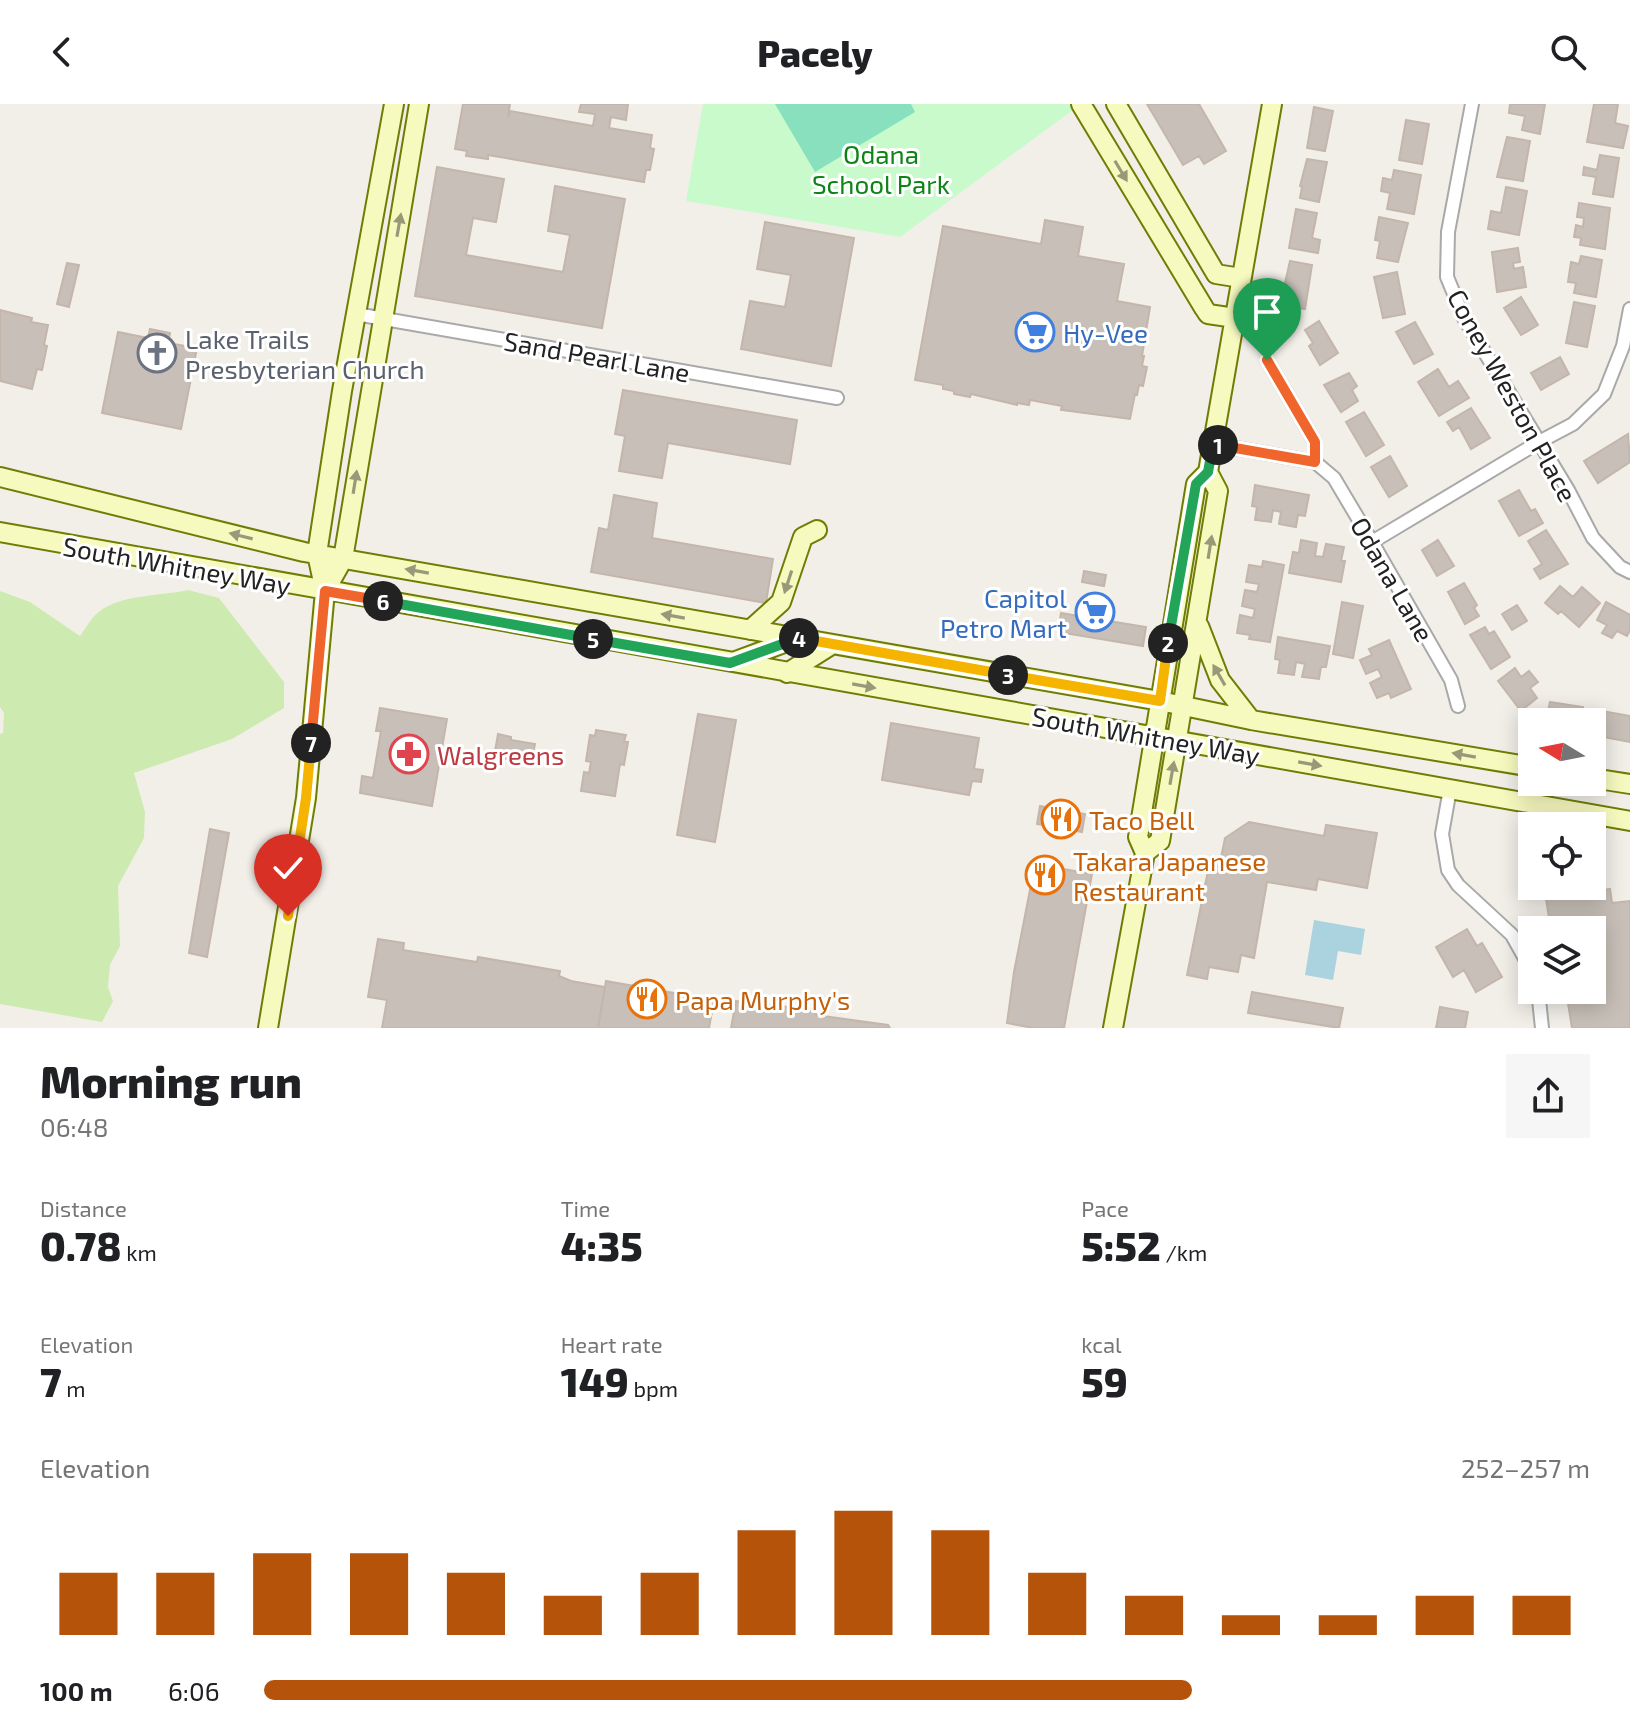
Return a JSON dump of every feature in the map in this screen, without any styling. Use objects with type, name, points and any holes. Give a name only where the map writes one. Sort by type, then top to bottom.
[{"type":"main road","points":[[268,1028],[306,798],[325,591],[317,554],[394,104]]},
{"type":"main road","points":[[325,591],[343,559],[419,104]]},
{"type":"main road","points":[[1081,104],[1208,314],[1235,318]]},
{"type":"main road","points":[[1116,104],[1216,274],[1241,278]]},
{"type":"main road","points":[[1113,1028],[1145,853],[1138,837],[1196,484],[1208,472],[1272,104]]},
{"type":"main road","points":[[1145,853],[1160,841],[1198,624],[1218,491],[1208,472]]},
{"type":"main road","name":"South Whitney Way","points":[[0,477],[343,559],[1518,765]]},
{"type":"main road","points":[[750,630],[781,602],[803,537],[817,530]]},
{"type":"main road","name":"South Whitney Way","points":[[0,532],[1630,821]]},
{"type":"main road","points":[[1198,624],[1220,680],[1251,720]]},
{"type":"main road","points":[[730,663],[798,638]]},
{"type":"main road","points":[[787,673],[833,644]]},
{"type":"main road","points":[[1606,780],[1630,784]]},
{"type":"street","name":"Coney Weston Place","points":[[1472,104],[1448,232],[1447,277],[1464,318],[1593,538],[1620,567],[1630,572]]},
{"type":"street","points":[[1372,542],[1573,424],[1604,394],[1623,346],[1630,309]]},
{"type":"street","name":"Sand Pearl Lane","points":[[356,314],[837,398]]},
{"type":"street","name":"Odana Lane","points":[[1267,360],[1315,442],[1315,462],[1334,478],[1372,542],[1451,680],[1458,706]]},
{"type":"street","points":[[1213,444],[1315,462]]},
{"type":"street","points":[[1450,789],[1442,834],[1448,870],[1458,885],[1512,935],[1518,946]]},
{"type":"street","points":[[1539,1004],[1542,1028]]},
{"type":"green space","name":"Odana School Park","points":[[703,104],[1081,104],[900,237],[686,201]]},
{"type":"green space","points":[[775,104],[911,104],[915,112],[815,172]]},
{"type":"green space","points":[[188,590],[219,598],[284,682],[284,708],[232,739],[134,773],[145,812],[144,838],[118,886],[120,946],[110,965],[108,987],[113,1001],[102,1022],[0,1004],[0,734],[3,733],[4,713],[0,707],[0,591],[30,602],[80,636],[91,620],[110,605],[123,600]]},
{"type":"water","points":[[1314,920],[1365,929],[1361,955],[1338,951],[1333,980],[1305,975]]},
{"type":"building","points":[[463,104],[510,104],[508,117],[511,111],[593,126],[595,114],[579,112],[581,104],[628,104],[626,120],[611,117],[609,128],[652,135],[650,148],[654,149],[650,170],[646,170],[644,182],[488,155],[488,159],[466,156],[467,151],[455,149]]},
{"type":"building","points":[[1147,104],[1199,104],[1226,151],[1204,164],[1199,156],[1183,165]]},
{"type":"building","points":[[1510,104],[1545,104],[1540,134],[1522,130],[1525,116],[1509,113]]},
{"type":"building","points":[[1594,104],[1618,104],[1615,123],[1628,126],[1623,148],[1587,142]]},
{"type":"building","points":[[1314,107],[1333,111],[1325,151],[1307,148]]},
{"type":"building","points":[[1406,120],[1429,124],[1422,164],[1399,160]]},
{"type":"building","points":[[1507,137],[1530,141],[1523,181],[1497,177]]},
{"type":"building","points":[[1600,155],[1619,158],[1613,197],[1593,194],[1596,177],[1583,175],[1584,167],[1597,170]]},
{"type":"building","points":[[1307,159],[1327,162],[1319,202],[1300,198]]},
{"type":"building","points":[[437,167],[504,179],[496,222],[473,218],[466,255],[563,272],[570,235],[548,231],[555,186],[625,199],[602,328],[415,296]]},
{"type":"building","points":[[1394,170],[1421,175],[1414,214],[1387,209],[1390,193],[1381,191],[1383,178],[1392,180]]},
{"type":"building","points":[[1506,187],[1527,191],[1519,235],[1488,229],[1491,211],[1501,213]]},
{"type":"building","points":[[1579,203],[1610,208],[1605,249],[1580,245],[1581,238],[1574,237],[1576,225],[1583,227],[1584,218],[1577,217]]},
{"type":"building","points":[[1296,209],[1317,213],[1312,238],[1320,240],[1318,253],[1289,248]]},
{"type":"building","points":[[1379,217],[1408,223],[1398,262],[1377,258],[1380,241],[1375,240]]},
{"type":"building","name":"Hy-Vee","points":[[1045,220],[1083,227],[1078,256],[1124,264],[1117,301],[1150,307],[1142,356],[1142,366],[1147,367],[1143,386],[1139,385],[1135,394],[1130,419],[1061,410],[1062,406],[1030,400],[1029,405],[1017,405],[971,394],[970,397],[954,394],[954,391],[943,389],[943,385],[915,380],[943,226],[1041,244]]},
{"type":"building","points":[[765,222],[854,238],[831,366],[741,349],[750,301],[785,307],[791,275],[757,269]]},
{"type":"building","points":[[1518,248],[1520,262],[1513,263],[1514,269],[1523,267],[1526,287],[1497,292],[1492,252]]},
{"type":"building","points":[[1581,256],[1602,260],[1596,297],[1574,293],[1576,283],[1568,282],[1571,262],[1579,264]]},
{"type":"building","points":[[1290,261],[1312,265],[1305,309],[1280,305]]},
{"type":"building","points":[[67,263],[79,265],[69,307],[57,304]]},
{"type":"building","points":[[1397,272],[1405,314],[1383,318],[1374,277]]},
{"type":"building","points":[[1521,297],[1538,325],[1521,335],[1504,308]]},
{"type":"building","points":[[1574,302],[1595,306],[1587,347],[1566,343]]},
{"type":"building","points":[[0,310],[48,325],[42,370],[37,369],[32,389],[0,381]]},
{"type":"building","points":[[1319,321],[1338,353],[1320,365],[1309,346],[1313,343],[1305,330]]},
{"type":"building","points":[[1415,322],[1433,354],[1414,364],[1396,332]]},
{"type":"building","points":[[150,329],[170,333],[168,343],[197,348],[181,429],[102,413],[118,332],[148,338]]},
{"type":"building","points":[[1560,357],[1569,374],[1541,390],[1531,373]]},
{"type":"building","points":[[1438,369],[1449,387],[1458,381],[1469,398],[1439,416],[1418,382]]},
{"type":"building","points":[[1349,373],[1357,386],[1352,390],[1358,401],[1341,412],[1324,385]]},
{"type":"building","points":[[623,390],[797,420],[790,464],[668,443],[662,478],[619,471],[625,436],[615,434]]},
{"type":"building","points":[[1471,408],[1490,438],[1471,449],[1459,427],[1453,431],[1447,422]]},
{"type":"building","points":[[1364,412],[1384,445],[1366,456],[1346,422]]},
{"type":"building","points":[[1628,434],[1630,462],[1598,483],[1584,461]]},
{"type":"building","points":[[1390,456],[1407,486],[1389,497],[1371,467]]},
{"type":"building","points":[[1255,485],[1309,495],[1305,516],[1298,515],[1296,527],[1279,524],[1281,512],[1273,510],[1271,522],[1255,520],[1257,507],[1252,506]]},
{"type":"building","points":[[1519,490],[1531,511],[1535,509],[1543,523],[1519,536],[1499,501]]},
{"type":"building","points":[[614,495],[657,503],[652,538],[773,559],[766,603],[591,572],[599,528],[608,530]]},
{"type":"building","points":[[1546,530],[1568,564],[1540,579],[1534,569],[1542,564],[1528,541]]},
{"type":"building","points":[[1301,540],[1317,543],[1315,556],[1323,557],[1326,544],[1344,547],[1341,582],[1289,573],[1293,552],[1299,553]]},
{"type":"building","points":[[1438,540],[1454,566],[1437,576],[1422,550]]},
{"type":"building","points":[[1263,561],[1284,565],[1270,642],[1249,639],[1250,635],[1237,633],[1240,615],[1253,618],[1255,609],[1242,606],[1245,590],[1257,592],[1259,584],[1246,582],[1249,565],[1262,567]]},
{"type":"building","points":[[1084,571],[1106,575],[1104,586],[1082,582]]},
{"type":"building","points":[[1464,583],[1477,605],[1474,608],[1479,616],[1465,624],[1448,592]]},
{"type":"building","points":[[1560,586],[1573,597],[1582,587],[1600,603],[1579,627],[1561,611],[1558,614],[1545,603]]},
{"type":"building","points":[[1342,602],[1363,606],[1353,658],[1333,654]]},
{"type":"building","points":[[1606,602],[1630,615],[1627,636],[1617,631],[1612,638],[1602,633],[1607,625],[1597,620]]},
{"type":"building","name":"Capitol Petro Mart","points":[[1089,605],[1103,607],[1101,619],[1087,617]]},
{"type":"building","points":[[1517,605],[1527,621],[1512,630],[1502,614]]},
{"type":"building","points":[[1061,613],[1146,627],[1143,646],[1058,632]]},
{"type":"building","points":[[1485,627],[1489,634],[1494,631],[1510,657],[1491,669],[1470,635]]},
{"type":"building","points":[[1278,637],[1330,646],[1326,667],[1321,667],[1319,679],[1302,677],[1305,664],[1296,662],[1294,675],[1278,673],[1280,660],[1275,659]]},
{"type":"building","points":[[1389,640],[1411,689],[1391,698],[1389,693],[1377,698],[1370,683],[1382,677],[1378,669],[1366,674],[1360,660],[1372,655],[1369,649]]},
{"type":"building","points":[[1515,668],[1521,677],[1529,671],[1538,682],[1530,688],[1537,698],[1525,708],[1519,708],[1498,681]]},
{"type":"building","points":[[1550,702],[1583,707],[1583,708],[1549,708]]},
{"type":"building","name":"Walgreens","points":[[380,708],[447,719],[432,806],[360,793],[362,776],[373,778],[381,731],[376,731]]},
{"type":"building","points":[[1606,712],[1630,716],[1630,742],[1606,738]]},
{"type":"building","points":[[698,714],[736,720],[715,842],[677,835]]},
{"type":"building","points":[[891,723],[979,738],[974,769],[983,770],[981,782],[972,781],[969,795],[882,780]]},
{"type":"building","points":[[596,730],[626,735],[624,742],[628,742],[624,765],[620,764],[615,796],[581,791],[584,772],[589,773],[591,762],[586,761],[590,735],[595,736]]},
{"type":"building","points":[[498,734],[511,737],[511,740],[535,744],[531,763],[494,757]]},
{"type":"building","name":"Taco Bell","points":[[1040,806],[1085,814],[1082,832],[1037,824]]},
{"type":"building","points":[[1249,822],[1324,836],[1326,825],[1377,833],[1367,888],[1318,879],[1316,890],[1267,882],[1254,958],[1241,955],[1238,972],[1209,967],[1207,979],[1187,975],[1211,856],[1221,858],[1225,838]]},
{"type":"building","points":[[210,829],[229,833],[207,957],[189,953]]},
{"type":"building","points":[[1035,864],[1092,874],[1064,1028],[1033,1028],[1007,1023]]},
{"type":"building","points":[[1610,889],[1612,903],[1630,901],[1630,1028],[1572,1028],[1568,1004],[1606,1004],[1606,916],[1549,916],[1546,900],[1606,900],[1606,890]]},
{"type":"building","points":[[1467,929],[1477,946],[1482,943],[1502,977],[1476,992],[1464,970],[1453,977],[1436,947]]},
{"type":"building","points":[[378,939],[404,943],[403,950],[477,962],[478,957],[560,971],[559,976],[571,981],[605,987],[598,1028],[382,1028],[387,1000],[368,997]]},
{"type":"building","points":[[606,981],[714,1000],[709,1028],[598,1028]]},
{"type":"building","points":[[1252,992],[1343,1008],[1339,1028],[1248,1013]]},
{"type":"building","points":[[736,1001],[816,1012],[816,1015],[888,1025],[890,1028],[731,1028]]},
{"type":"building","points":[[1440,1007],[1468,1012],[1465,1028],[1436,1028]]},
{"type":"place","name":"Hy-Vee","points":[[1035,332]]},
{"type":"place","name":"Lake Trails Presbyterian Church","points":[[157,353]]},
{"type":"place","name":"Capitol Petro Mart","points":[[1095,612]]},
{"type":"place","name":"Walgreens","points":[[409,754]]},
{"type":"place","name":"Taco Bell","points":[[1061,819]]},
{"type":"place","name":"Takara Japanese Restaurant","points":[[1045,875]]},
{"type":"place","name":"Papa Murphy's","points":[[647,999]]},
{"type":"route","points":[[288,916],[306,798],[325,591],[730,663],[798,638],[1160,701],[1196,484],[1208,472],[1213,444],[1315,462],[1315,442],[1267,360]]}]
